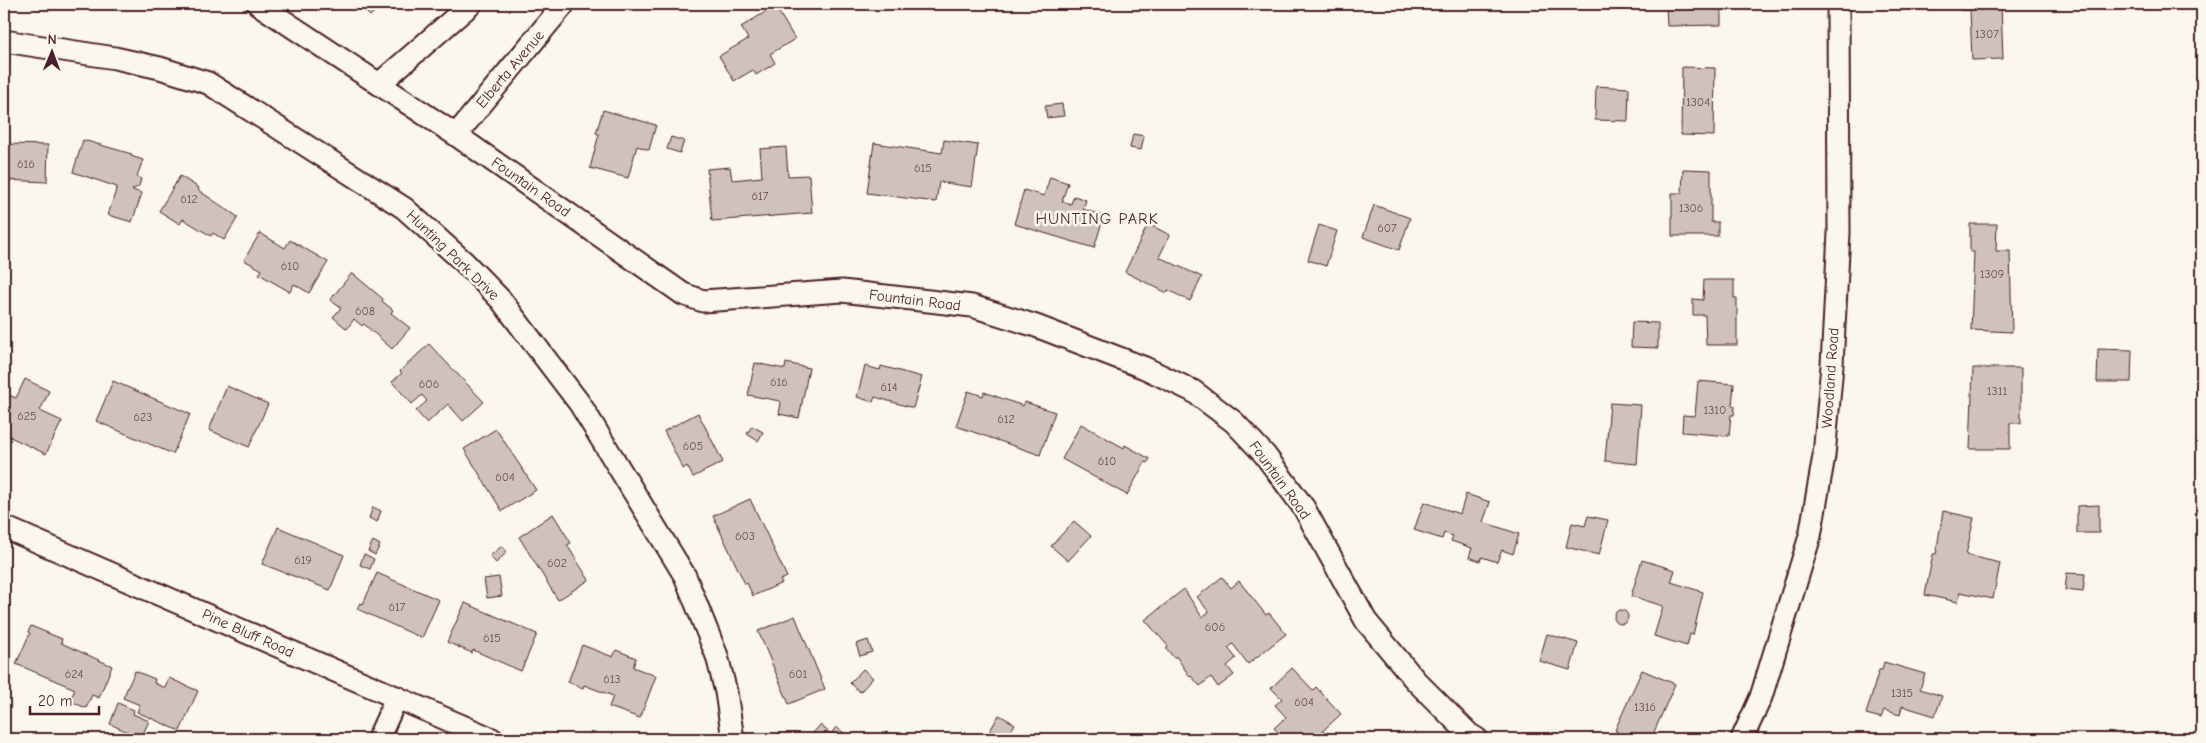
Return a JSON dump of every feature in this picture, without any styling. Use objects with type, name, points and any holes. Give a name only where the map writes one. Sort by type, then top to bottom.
[{"type":"street","name":"Fountain Road","points":[[258,4],[456,135],[684,294],[703,301],[842,292],[972,306],[1036,326],[1127,361],[1193,391],[1234,422],[1265,455],[1304,508],[1366,621],[1416,681],[1469,734],[1477,739]]},
{"type":"street","points":[[379,84],[471,4]]},
{"type":"street","name":"Elberta Avenue","points":[[456,135],[564,4]]},
{"type":"street","name":"Woodland Road","points":[[1742,739],[1761,697],[1810,536],[1824,456],[1832,365],[1838,233],[1838,4]]},
{"type":"street","name":"Hunting Park Drive","points":[[4,42],[115,58],[160,68],[208,83],[404,208],[464,262],[501,300],[580,404],[685,576],[717,656],[726,692],[733,739]]},
{"type":"street","name":"Pine Bluff Road","points":[[4,526],[492,739]]},
{"type":"street","points":[[378,739],[396,697]]},
{"type":"building","points":[[358,4],[383,4],[370,16]]},
{"type":"building","points":[[1666,4],[1721,4],[1721,25],[1667,26]]},
{"type":"building","points":[[1960,4],[2001,4],[2003,59],[1972,60],[1970,10],[1960,10]]},
{"type":"building","points":[[775,6],[795,39],[770,54],[775,63],[756,75],[753,70],[734,81],[719,56],[748,39],[741,27]]},
{"type":"building","points":[[1682,67],[1715,68],[1714,136],[1681,135]]},
{"type":"building","points":[[1596,86],[1629,88],[1628,121],[1595,120]]},
{"type":"building","points":[[1062,104],[1064,116],[1047,118],[1045,106]]},
{"type":"building","points":[[603,110],[656,125],[649,150],[637,146],[628,178],[590,168],[599,134],[596,133]]},
{"type":"building","points":[[1133,134],[1144,136],[1141,150],[1130,148]]},
{"type":"building","points":[[671,137],[684,141],[680,153],[667,149]]},
{"type":"building","points":[[83,140],[132,154],[131,156],[143,160],[137,176],[141,179],[139,186],[132,190],[142,193],[132,222],[108,215],[117,187],[73,172]]},
{"type":"building","points":[[944,140],[978,145],[972,187],[939,182],[936,202],[867,193],[874,143],[942,153]]},
{"type":"building","points":[[7,144],[48,145],[47,182],[4,180],[4,147],[7,147]]},
{"type":"building","points":[[786,147],[788,176],[809,175],[812,213],[712,221],[707,169],[730,167],[732,180],[762,177],[760,149]]},
{"type":"building","points":[[1683,169],[1711,170],[1711,222],[1718,222],[1718,236],[1672,236],[1672,193],[1682,193]]},
{"type":"building","points":[[180,176],[238,217],[224,240],[213,233],[211,236],[183,219],[180,224],[159,211]]},
{"type":"building","points":[[1050,177],[1068,183],[1062,201],[1071,204],[1074,196],[1086,200],[1083,209],[1104,216],[1094,248],[1014,224],[1024,190],[1044,196]]},
{"type":"building","points":[[1374,205],[1410,218],[1399,250],[1363,237]]},
{"type":"building","points":[[1148,224],[1170,235],[1159,257],[1202,277],[1190,301],[1168,290],[1167,293],[1125,272]]},
{"type":"building","points":[[1970,224],[1997,224],[1996,251],[2010,251],[2012,332],[1971,330],[1974,252],[1970,252]]},
{"type":"building","points":[[1319,225],[1337,231],[1326,266],[1308,260]]},
{"type":"building","points":[[260,233],[285,248],[290,240],[328,262],[309,293],[294,284],[290,292],[259,274],[262,270],[244,260]]},
{"type":"building","points":[[352,273],[383,299],[382,301],[393,310],[391,313],[410,328],[392,349],[364,324],[362,326],[354,319],[347,329],[333,317],[341,308],[330,300]]},
{"type":"building","points":[[1704,280],[1734,280],[1734,298],[1737,298],[1737,345],[1706,345],[1705,315],[1693,315],[1693,299],[1703,300]]},
{"type":"building","points":[[1632,322],[1658,323],[1658,348],[1631,347]]},
{"type":"building","points":[[429,344],[484,402],[463,421],[448,404],[427,423],[416,411],[427,401],[422,395],[412,404],[392,382],[402,373],[400,371]]},
{"type":"building","points":[[2098,349],[2132,350],[2131,382],[2097,382]]},
{"type":"building","points":[[755,363],[785,369],[786,363],[809,368],[799,418],[779,414],[780,401],[748,395]]},
{"type":"building","points":[[865,366],[880,370],[881,366],[922,377],[913,408],[875,397],[873,402],[857,397]]},
{"type":"building","points":[[1973,368],[2021,368],[2021,423],[2010,423],[2010,449],[1970,449]]},
{"type":"building","points":[[25,379],[49,391],[40,411],[62,421],[46,454],[4,434],[4,393],[16,398]]},
{"type":"building","points":[[113,381],[190,414],[173,454],[96,421]]},
{"type":"building","points":[[1698,381],[1734,384],[1732,406],[1735,406],[1734,415],[1731,415],[1729,436],[1682,432],[1683,415],[1695,416]]},
{"type":"building","points":[[227,386],[268,404],[249,447],[209,430]]},
{"type":"building","points":[[968,391],[983,396],[984,392],[1023,406],[1025,402],[1055,412],[1040,455],[956,426]]},
{"type":"building","points":[[1610,403],[1641,405],[1637,464],[1605,461]]},
{"type":"building","points":[[698,413],[723,462],[693,477],[687,466],[683,469],[664,431]]},
{"type":"building","points":[[1081,424],[1124,448],[1125,445],[1150,459],[1147,463],[1145,462],[1127,495],[1062,459]]},
{"type":"building","points":[[752,426],[763,432],[758,441],[747,434]]},
{"type":"building","points":[[496,429],[536,490],[502,511],[464,449]]},
{"type":"building","points":[[1466,494],[1490,502],[1483,522],[1519,534],[1513,554],[1502,550],[1497,562],[1482,557],[1480,561],[1469,557],[1472,548],[1451,541],[1453,536],[1444,533],[1442,539],[1414,530],[1424,502],[1460,514]]},
{"type":"building","points":[[750,499],[787,577],[780,580],[782,583],[753,596],[747,583],[745,584],[713,516]]},
{"type":"building","points":[[2099,505],[2099,533],[2077,533],[2077,506]]},
{"type":"building","points":[[373,507],[381,511],[377,522],[369,518]]},
{"type":"building","points":[[1943,511],[1974,518],[1966,555],[2000,563],[1993,599],[1960,592],[1958,602],[1925,595],[1933,554],[1936,554]]},
{"type":"building","points":[[553,514],[571,543],[567,545],[589,580],[558,600],[519,537]]},
{"type":"building","points":[[1588,516],[1608,520],[1599,555],[1566,547],[1572,523],[1585,526]]},
{"type":"building","points":[[1074,521],[1091,536],[1068,561],[1051,546]]},
{"type":"building","points":[[278,527],[344,555],[330,590],[262,564]]},
{"type":"building","points":[[373,541],[380,545],[375,555],[368,551]]},
{"type":"building","points":[[502,546],[507,552],[496,563],[490,556]]},
{"type":"building","points":[[364,554],[374,559],[370,569],[360,565]]},
{"type":"building","points":[[1642,560],[1675,570],[1671,582],[1703,592],[1693,635],[1690,634],[1687,646],[1654,636],[1663,606],[1631,596]]},
{"type":"building","points":[[377,573],[439,600],[422,638],[357,609],[360,603],[363,604]]},
{"type":"building","points":[[2067,573],[2085,574],[2083,592],[2065,590]]},
{"type":"building","points":[[499,577],[502,596],[487,598],[484,579]]},
{"type":"building","points":[[1222,577],[1231,588],[1239,581],[1266,615],[1269,613],[1286,634],[1248,664],[1233,644],[1228,648],[1236,658],[1227,666],[1234,675],[1218,687],[1211,677],[1200,686],[1190,677],[1176,656],[1174,658],[1166,648],[1168,646],[1145,620],[1184,589],[1202,617],[1209,612],[1197,597]]},
{"type":"building","points":[[465,603],[537,634],[521,671],[473,650],[472,653],[447,642]]},
{"type":"building","points":[[1618,610],[1624,610],[1628,617],[1624,624],[1618,624],[1614,620],[1614,614]]},
{"type":"building","points":[[795,616],[825,689],[789,704],[758,631]]},
{"type":"building","points":[[31,626],[62,639],[61,643],[112,666],[99,698],[92,695],[86,708],[70,701],[75,689],[16,664],[30,633],[28,632]]},
{"type":"building","points":[[1547,634],[1578,643],[1570,670],[1539,661]]},
{"type":"building","points":[[868,640],[872,652],[860,656],[856,644]]},
{"type":"building","points":[[582,645],[613,657],[616,650],[636,658],[633,667],[656,676],[640,718],[609,707],[613,696],[584,685],[583,688],[568,682]]},
{"type":"building","points":[[1884,662],[1925,674],[1920,689],[1942,696],[1935,716],[1902,706],[1900,715],[1884,710],[1881,718],[1866,714],[1879,670],[1882,670]]},
{"type":"building","points":[[1292,668],[1313,690],[1316,687],[1341,714],[1314,739],[1285,739],[1274,728],[1286,717],[1275,705],[1282,699],[1271,688]]},
{"type":"building","points":[[863,669],[873,678],[860,692],[850,683]]},
{"type":"building","points":[[1642,670],[1675,684],[1651,739],[1613,739],[1617,731],[1615,730]]},
{"type":"building","points":[[135,671],[155,679],[154,683],[165,688],[169,678],[198,691],[180,731],[137,712],[140,705],[123,698]]},
{"type":"building","points":[[118,703],[134,710],[133,714],[149,721],[141,738],[110,724]]},
{"type":"building","points":[[999,715],[1015,724],[1006,739],[993,739],[987,736]]},
{"type":"building","points":[[820,725],[831,734],[836,727],[852,739],[808,739]]},
{"type":"district","name":"HUNTING PARK","points":[[1097,218]]}]
